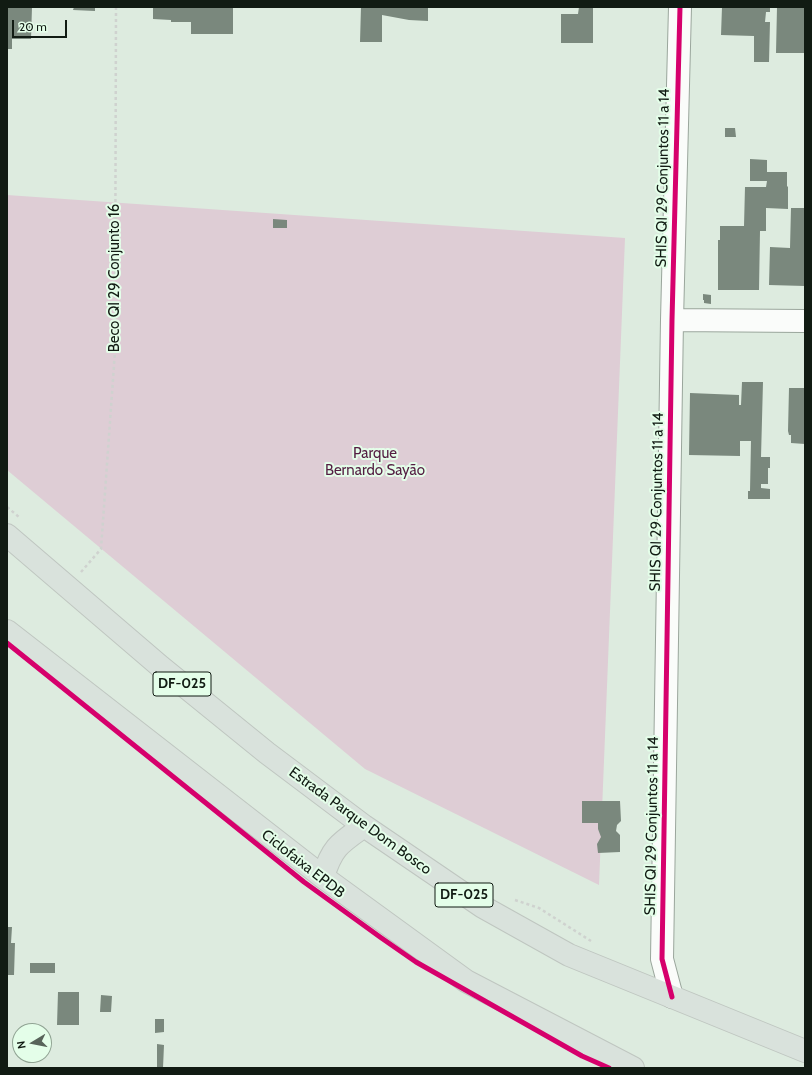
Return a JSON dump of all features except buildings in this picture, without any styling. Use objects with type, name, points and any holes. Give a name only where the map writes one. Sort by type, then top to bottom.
[{"type":"main road","name":"Estrada Parque Dom Bosco","points":[[7,535],[75,580],[161,667],[267,753],[364,826],[483,907],[569,955],[805,1051]]},
{"type":"main road","points":[[7,631],[323,877],[466,981],[633,1068]]},
{"type":"main road","points":[[323,877],[333,852],[344,840],[364,826]]},
{"type":"street","name":"SHIS QI 29 Conjuntos 11 a 14","points":[[672,997],[662,959],[672,320],[680,7]]},
{"type":"street","points":[[672,320],[805,321]]},
{"type":"street","points":[[641,984],[662,959]]},
{"type":"path","points":[[7,507],[24,522]]},
{"type":"path","points":[[76,566],[75,580],[87,577]]},
{"type":"path","points":[[510,898],[540,908],[594,943]]},
{"type":"green space","name":"Parque Bernardo Sayão","points":[[7,195],[625,238],[599,885],[365,769],[7,470]]},
{"type":"cycle path","points":[[672,997],[662,959],[672,320],[680,7]]},
{"type":"cycle path","name":"Ciclofaixa EPDB","points":[[7,643],[304,882],[380,937],[416,962],[582,1056],[609,1068]]}]
